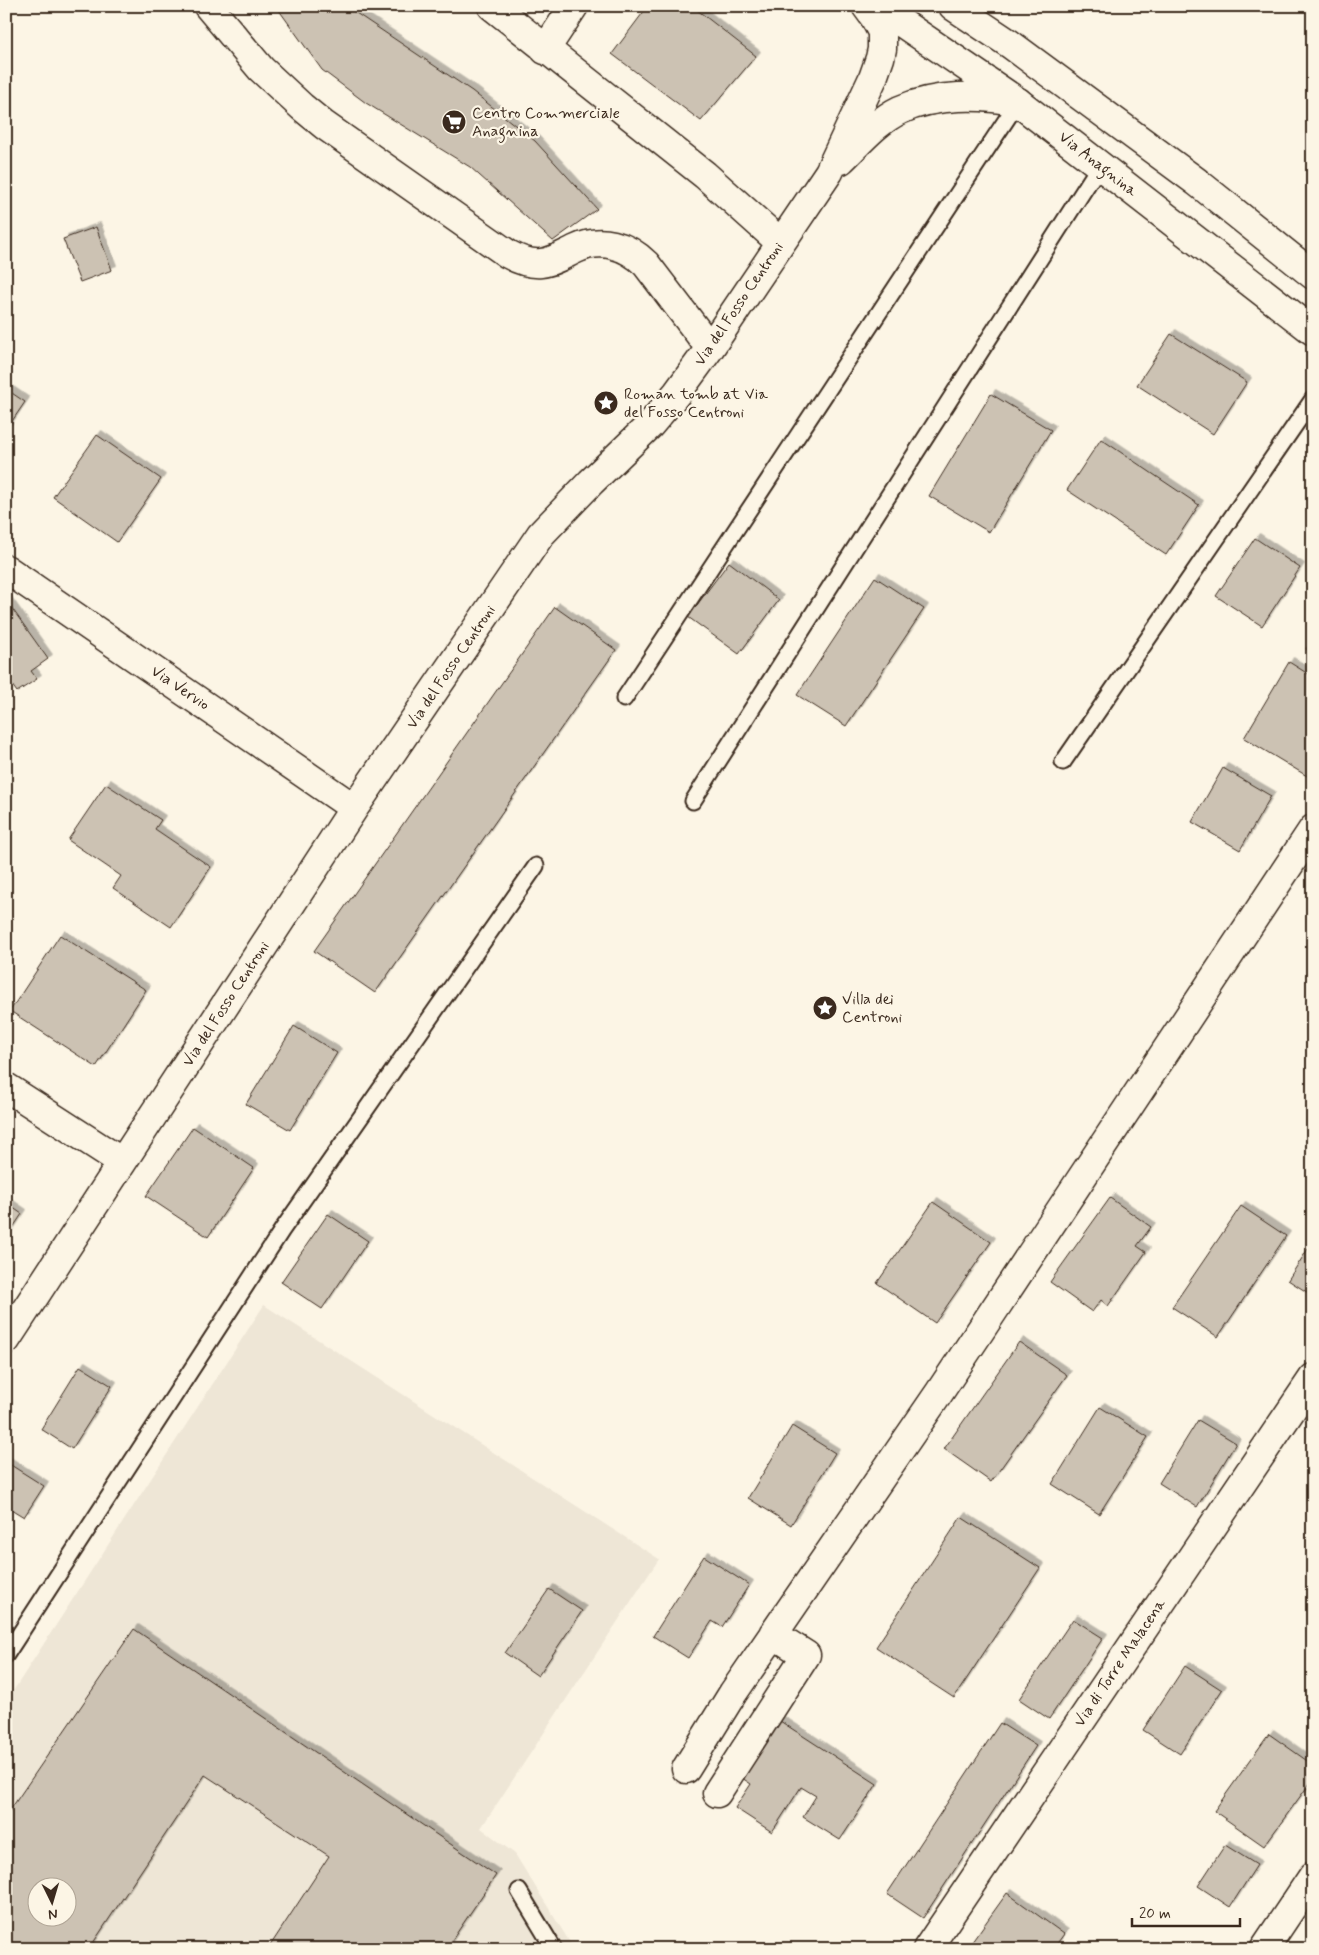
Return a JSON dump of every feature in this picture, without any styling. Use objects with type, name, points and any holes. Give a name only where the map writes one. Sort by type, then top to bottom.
[{"type":"street","points":[[208,6],[260,69],[302,107],[324,125],[508,254],[528,262],[541,263],[555,260],[584,245],[592,243],[608,243],[623,248],[636,255],[646,264],[710,348]]},
{"type":"street","points":[[492,6],[545,50],[705,175],[781,243]]},
{"type":"street","points":[[545,50],[574,6]]},
{"type":"street","name":"Via del Fosso Centroni","points":[[6,1340],[354,808],[541,534],[650,425],[677,394],[830,172],[873,78],[882,49],[882,32],[866,6]]},
{"type":"street","name":"Via Anagnina","points":[[877,6],[1018,102],[1313,332]]},
{"type":"street","points":[[953,6],[1010,44],[1197,182],[1313,275]]},
{"type":"street","points":[[830,172],[868,134],[900,110],[936,100],[958,98],[987,97],[1018,102]]},
{"type":"street","name":"Via Vervio","points":[[6,569],[354,808]]},
{"type":"street","points":[[686,1769],[733,1693],[939,1393],[1313,829]]},
{"type":"street","points":[[6,1087],[122,1162]]},
{"type":"street","name":"Via di Torre Malacena","points":[[927,1949],[1313,1378]]},
{"type":"street","points":[[718,1793],[806,1655],[773,1634]]},
{"type":"street","points":[[1264,1949],[1313,1876]]},
{"type":"lane","points":[[624,698],[1018,102]]},
{"type":"lane","points":[[693,801],[1100,165]]},
{"type":"lane","points":[[1063,762],[1313,399]]},
{"type":"lane","points":[[6,1655],[282,1230],[536,866]]},
{"type":"lane","points":[[519,1891],[554,1949]]},
{"type":"shaded area","points":[[264,1305],[659,1559],[481,1828],[515,1854],[574,1949],[6,1949],[6,1702]]},
{"type":"building","name":"Centro Commerciale Anagnina","points":[[276,6],[350,6],[353,11],[472,91],[535,141],[597,209],[553,241],[470,167],[366,103],[322,70]]},
{"type":"building","points":[[648,6],[692,6],[756,56],[701,121],[612,54]]},
{"type":"building","points":[[96,227],[112,270],[80,282],[63,239]]},
{"type":"building","points":[[1171,334],[1247,382],[1213,434],[1137,385]]},
{"type":"building","points":[[6,389],[25,402],[6,430]]},
{"type":"building","points":[[991,394],[1051,430],[989,532],[929,496]]},
{"type":"building","points":[[97,435],[161,479],[117,542],[53,497]]},
{"type":"building","points":[[1101,439],[1199,505],[1166,555],[1067,490]]},
{"type":"building","points":[[1255,538],[1300,568],[1262,626],[1216,596]]},
{"type":"building","points":[[729,562],[779,600],[739,654],[688,617]]},
{"type":"building","points":[[875,577],[924,609],[846,726],[797,695]]},
{"type":"building","points":[[6,600],[48,659],[31,671],[37,679],[17,692],[6,677]]},
{"type":"building","points":[[555,607],[616,650],[375,993],[314,951]]},
{"type":"building","points":[[1313,638],[1313,654],[1306,649]]},
{"type":"building","points":[[1289,662],[1313,677],[1313,767],[1307,776],[1244,738]]},
{"type":"building","points":[[1223,768],[1271,796],[1240,850],[1192,822]]},
{"type":"building","points":[[106,784],[161,820],[155,829],[211,867],[171,927],[113,888],[121,876],[68,840]]},
{"type":"building","points":[[60,935],[146,990],[96,1067],[10,1011]]},
{"type":"building","points":[[294,1026],[337,1053],[290,1130],[246,1104]]},
{"type":"building","points":[[193,1127],[254,1168],[208,1237],[146,1196]]},
{"type":"building","points":[[1110,1198],[1151,1227],[1137,1246],[1146,1252],[1108,1306],[1101,1300],[1092,1312],[1050,1282]]},
{"type":"building","points":[[933,1202],[991,1242],[935,1323],[877,1283]]},
{"type":"building","points":[[6,1203],[22,1214],[6,1238]]},
{"type":"building","points":[[1241,1206],[1286,1236],[1218,1337],[1172,1307]]},
{"type":"building","points":[[328,1214],[368,1241],[322,1309],[281,1282]]},
{"type":"building","points":[[1313,1241],[1313,1296],[1288,1280]]},
{"type":"building","points":[[1019,1342],[1067,1375],[991,1482],[944,1449]]},
{"type":"building","points":[[80,1366],[112,1386],[72,1449],[41,1429]]},
{"type":"building","points":[[1100,1407],[1148,1437],[1099,1514],[1052,1484]]},
{"type":"building","points":[[1198,1420],[1236,1443],[1197,1507],[1159,1483]]},
{"type":"building","points":[[792,1426],[835,1453],[791,1525],[748,1498]]},
{"type":"building","points":[[6,1462],[44,1486],[24,1517],[6,1506]]},
{"type":"building","points":[[961,1517],[1040,1568],[954,1698],[876,1647]]},
{"type":"building","points":[[704,1556],[749,1585],[722,1627],[712,1621],[688,1658],[653,1636]]},
{"type":"building","points":[[549,1589],[582,1611],[538,1676],[505,1653]]},
{"type":"building","points":[[1073,1619],[1103,1638],[1049,1719],[1019,1699]]},
{"type":"building","points":[[134,1629],[496,1875],[446,1949],[268,1949],[329,1856],[205,1775],[89,1949],[6,1949],[6,1816]]},
{"type":"building","points":[[1185,1666],[1222,1690],[1180,1754],[1143,1730]]},
{"type":"building","points":[[780,1721],[877,1784],[840,1840],[803,1817],[816,1796],[801,1787],[772,1832],[735,1808],[751,1784],[742,1778]]},
{"type":"building","points":[[1000,1723],[1036,1746],[923,1918],[887,1894]]},
{"type":"building","points":[[1269,1734],[1313,1765],[1313,1779],[1264,1846],[1214,1811]]},
{"type":"building","points":[[1225,1845],[1257,1865],[1230,1907],[1198,1886]]},
{"type":"building","points":[[1007,1893],[1064,1934],[1053,1949],[974,1949],[969,1946]]},
{"type":"place","name":"Centro Commerciale Anagnina","points":[[454,122]]},
{"type":"place","name":"Roman tomb at Via del Fosso Centroni","points":[[606,403]]},
{"type":"place","name":"Villa dei Centroni","points":[[825,1008]]}]
